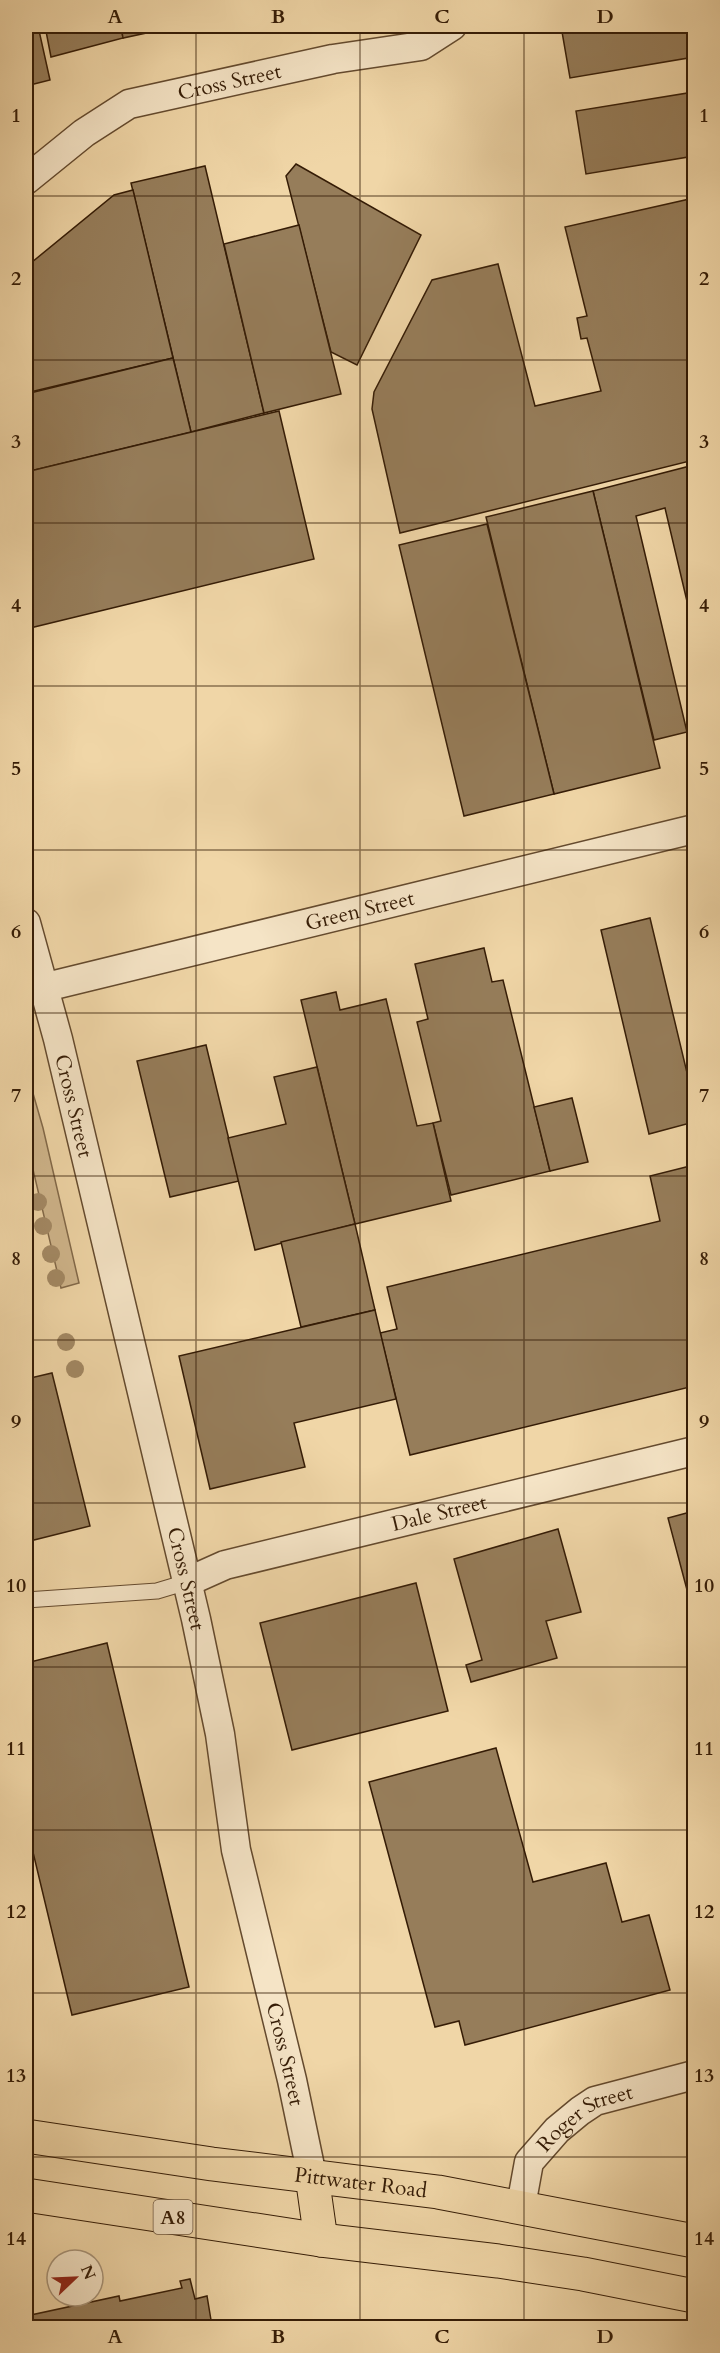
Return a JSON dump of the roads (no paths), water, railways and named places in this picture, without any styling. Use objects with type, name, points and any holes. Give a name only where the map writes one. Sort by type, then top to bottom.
[{"type":"highway","name":"Pittwater Road","points":[[26,2136],[212,2164],[438,2192],[521,2206],[694,2241]]},
{"type":"highway","name":"Cross Street","points":[[312,2176],[321,2240]]},
{"type":"highway","name":"A8","points":[[26,2195],[321,2240],[498,2261],[583,2274],[694,2296]]},
{"type":"street","name":"Cross Street","points":[[26,180],[84,133],[129,104],[333,59],[421,46],[452,26]]},
{"type":"street","name":"Green Street","points":[[34,990],[694,829]]},
{"type":"street","name":"Cross Street","points":[[26,923],[34,990],[58,1039],[187,1582],[220,1734],[236,1851],[294,2089],[312,2176]]},
{"type":"street","name":"Dale Street","points":[[187,1582],[225,1565],[694,1451]]},
{"type":"street","name":"Roger Street","points":[[521,2206],[529,2162],[557,2130],[580,2111],[603,2098],[694,2075]]},
{"type":"lane","points":[[26,1600],[157,1591],[187,1582]]}]
